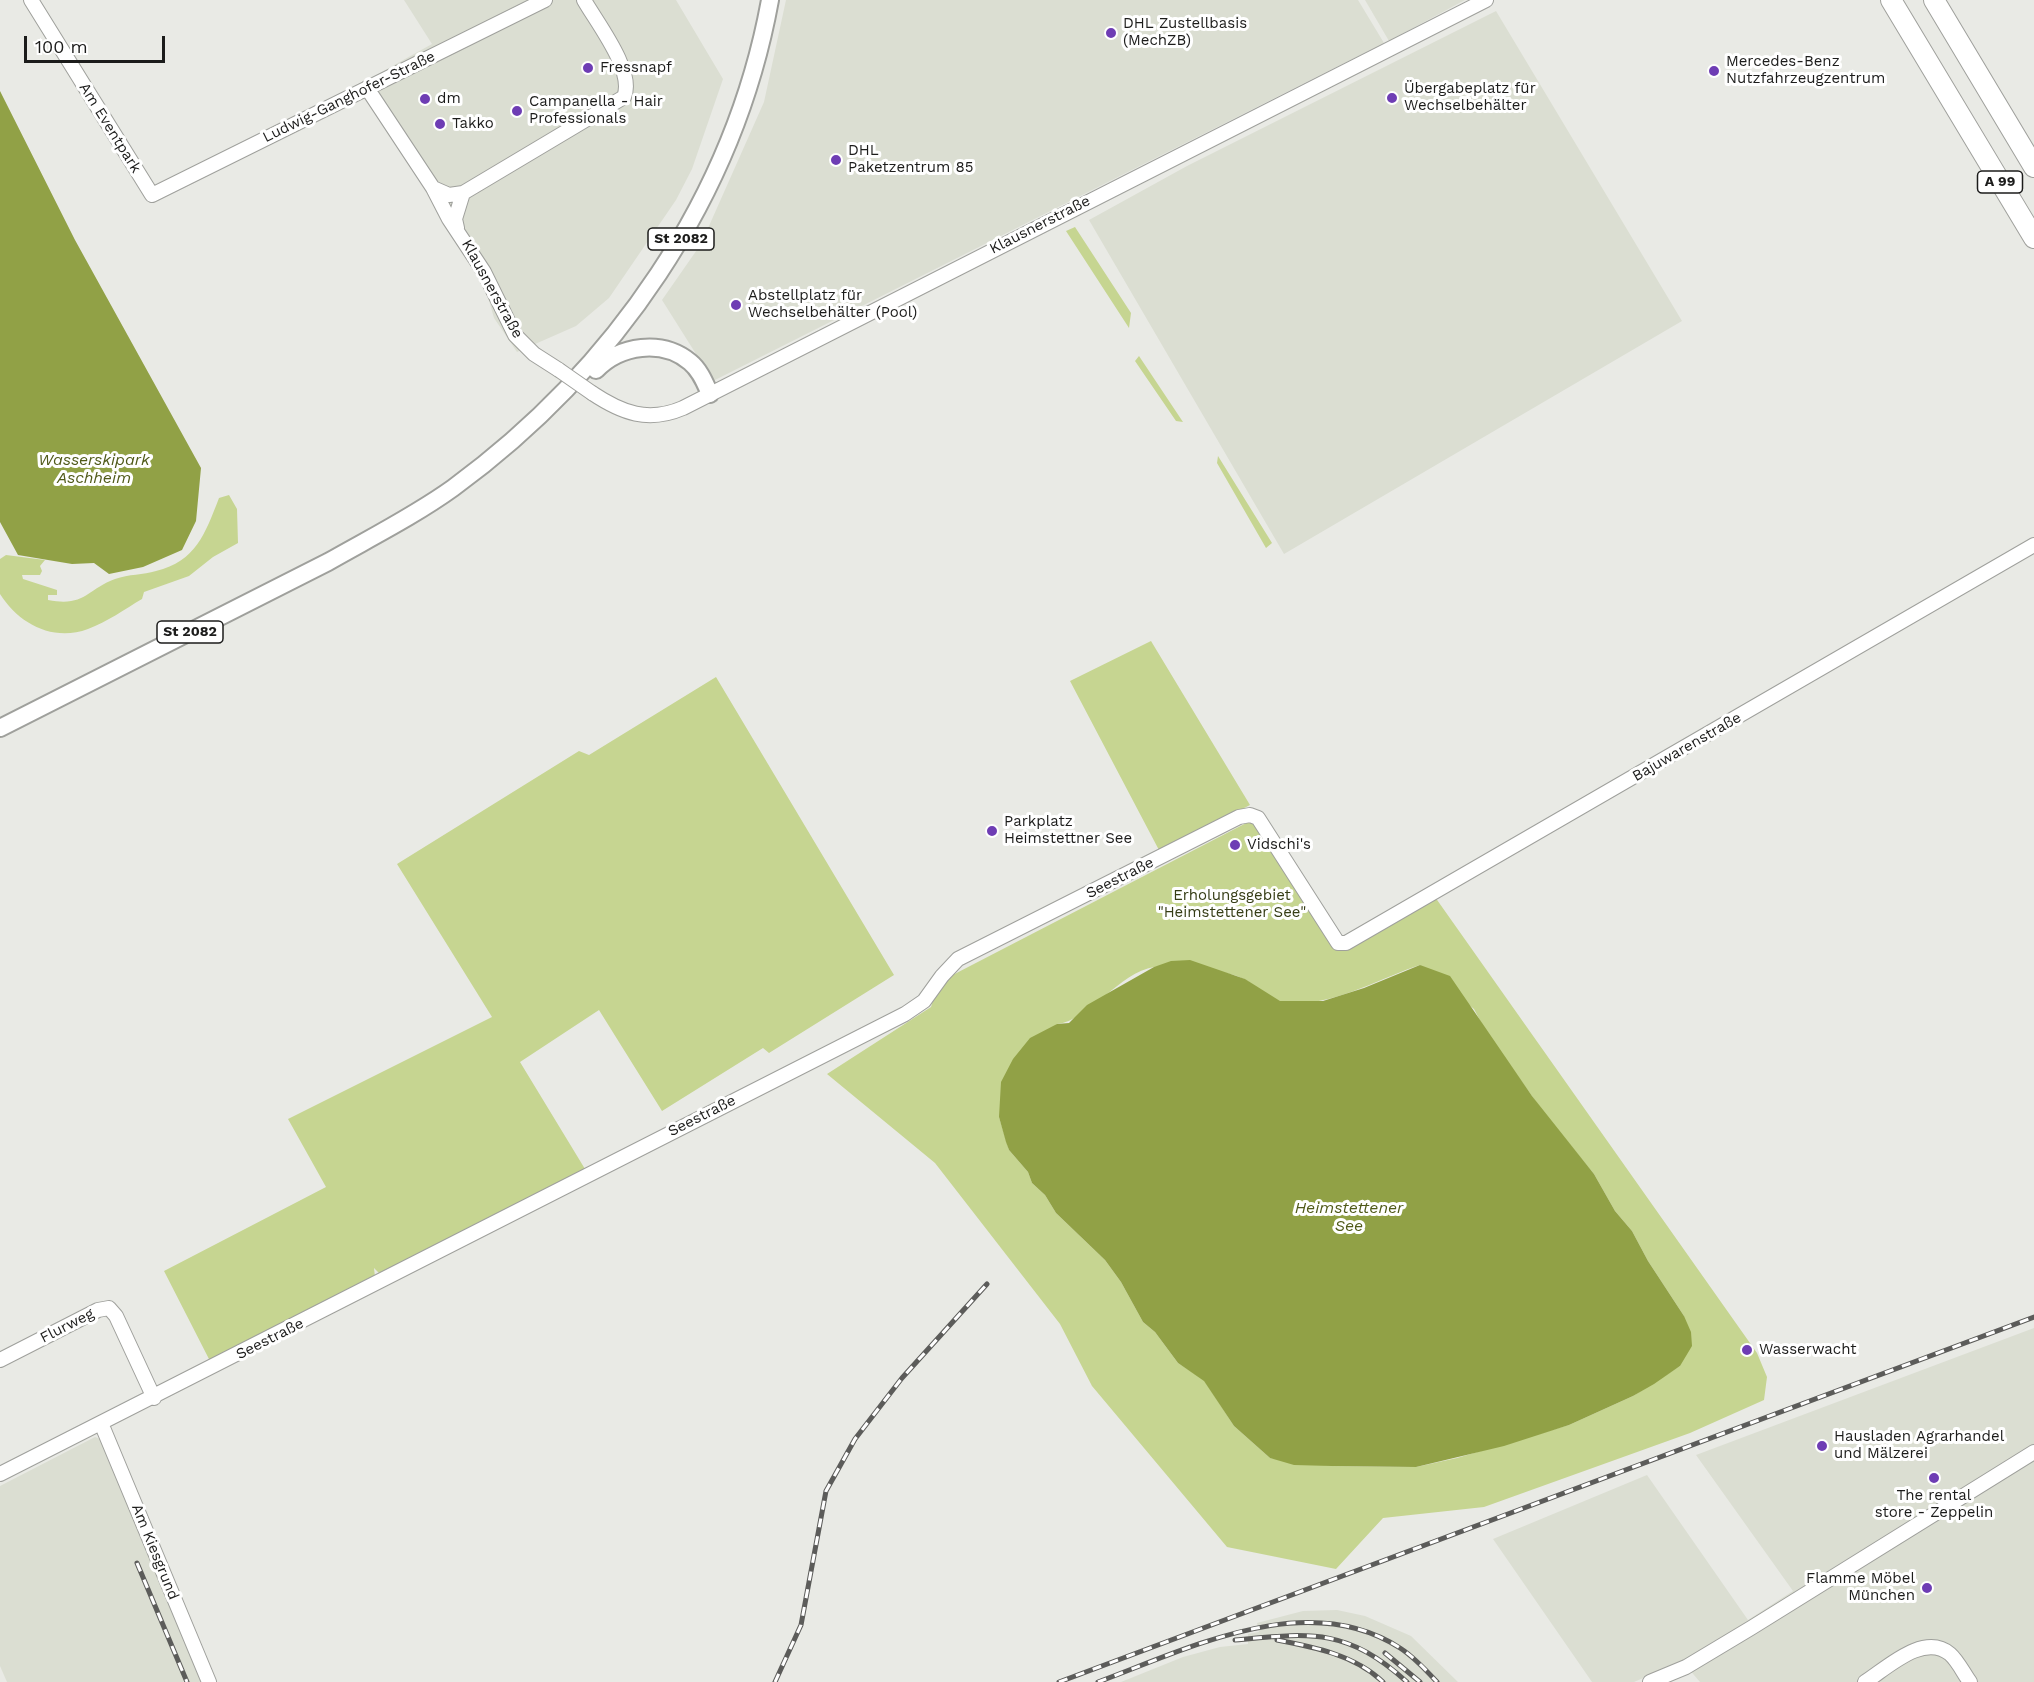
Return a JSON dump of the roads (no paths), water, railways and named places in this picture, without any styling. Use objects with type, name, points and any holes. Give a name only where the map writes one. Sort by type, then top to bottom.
[{"type":"highway","name":"A 99","points":[[1890,0],[2034,238]]},
{"type":"highway","name":"A 99","points":[[1934,0],[2034,167]]},
{"type":"main road","name":"St 2082","points":[[0,728],[328,562],[378,534],[451,489],[488,462],[543,414],[580,377],[630,316],[684,235],[707,189],[742,105],[770,0]]},
{"type":"main road","points":[[543,414],[561,406],[601,365],[612,357],[644,347],[660,348],[690,361],[710,394]]},
{"type":"street","name":"Am Eventpark","points":[[31,0],[152,195]]},
{"type":"street","name":"Ludwig-Ganghofer-Straße","points":[[152,195],[545,0]]},
{"type":"street","points":[[432,188],[456,194],[624,97],[627,87],[624,70],[584,0]]},
{"type":"street","name":"Klausnerstraße","points":[[367,88],[432,188],[449,219],[457,228],[495,292],[515,335],[534,354],[592,393],[625,413],[646,416],[672,412],[710,394],[1486,0]]},
{"type":"street","name":"Klausnerstraße","points":[[456,194],[457,228]]},
{"type":"street","name":"Bajuwarenstraße","points":[[1338,943],[1346,943],[1434,893],[2034,546]]},
{"type":"street","name":"Seestraße","points":[[0,1474],[154,1398],[905,1014],[924,1001],[958,959],[1239,817],[1251,815],[1258,818],[1338,943]]},
{"type":"street","name":"Flurweg","points":[[0,1360],[98,1310],[109,1308],[116,1316],[154,1398]]},
{"type":"street","name":"Am Kiesgrund","points":[[101,1423],[209,1682]]},
{"type":"street","points":[[1650,1682],[1686,1667],[2034,1452]]},
{"type":"street","points":[[1865,1682],[1913,1650],[1935,1648],[1950,1654],[1970,1682]]},
{"type":"water","name":"Wasserskipark Aschheim","points":[[0,91],[75,240],[201,468],[196,521],[182,550],[143,567],[109,574],[94,563],[72,564],[18,555],[0,522]]},
{"type":"water","name":"Heimstettener See","points":[[1190,960],[1245,979],[1280,1001],[1323,1001],[1364,988],[1420,965],[1450,976],[1532,1096],[1594,1174],[1615,1211],[1632,1231],[1648,1261],[1684,1316],[1691,1332],[1692,1346],[1680,1366],[1633,1396],[1569,1425],[1504,1446],[1416,1467],[1294,1465],[1270,1458],[1234,1426],[1204,1381],[1178,1363],[1155,1332],[1143,1322],[1121,1282],[1105,1260],[1056,1213],[1045,1195],[1032,1183],[1028,1172],[1009,1150],[999,1117],[1001,1082],[1013,1059],[1030,1038],[1057,1024],[1069,1023],[1087,1005],[1154,967],[1171,961]]},
{"type":"railway","points":[[775,1682],[801,1625],[826,1491],[855,1439],[902,1378],[987,1284]]},
{"type":"railway","points":[[1059,1682],[2034,1317]]},
{"type":"railway","points":[[137,1563],[187,1682]]},
{"type":"railway","points":[[1098,1682],[1209,1640],[1288,1623],[1327,1623],[1364,1631],[1400,1648],[1437,1682]]},
{"type":"railway","points":[[1235,1640],[1285,1636],[1326,1638],[1365,1651],[1407,1682]]},
{"type":"railway","points":[[1277,1640],[1319,1649],[1347,1659],[1360,1665],[1383,1682]]},
{"type":"railway","points":[[1385,1653],[1420,1682]]},
{"type":"place","name":"DHL Zustellbasis (MechZB)","points":[[1111,33]]},
{"type":"place","name":"Fressnapf","points":[[588,68]]},
{"type":"place","name":"Mercedes-Benz Nutzfahrzeugzentrum","points":[[1714,71]]},
{"type":"place","name":"Übergabeplatz für Wechselbehälter","points":[[1392,98]]},
{"type":"place","name":"dm","points":[[425,99]]},
{"type":"place","name":"Campanella - Hair Professionals","points":[[517,111]]},
{"type":"place","name":"Takko","points":[[440,124]]},
{"type":"place","name":"DHL Paketzentrum 85","points":[[836,160]]},
{"type":"place","name":"Abstellplatz für Wechselbehälter (Pool)","points":[[736,305]]},
{"type":"place","name":"Parkplatz Heimstettner See","points":[[992,831]]},
{"type":"place","name":"Vidschi's","points":[[1235,845]]},
{"type":"place","name":"Wasserwacht","points":[[1747,1350]]},
{"type":"place","name":"Hausladen Agrarhandel und Mälzerei","points":[[1822,1446]]},
{"type":"place","name":"The rental store - Zeppelin","points":[[1934,1478]]},
{"type":"place","name":"Flamme Möbel München","points":[[1927,1588]]},
{"type":"park label","name":"Erholungsgebiet \"Heimstettener See\"","points":[[1232,904]]}]
